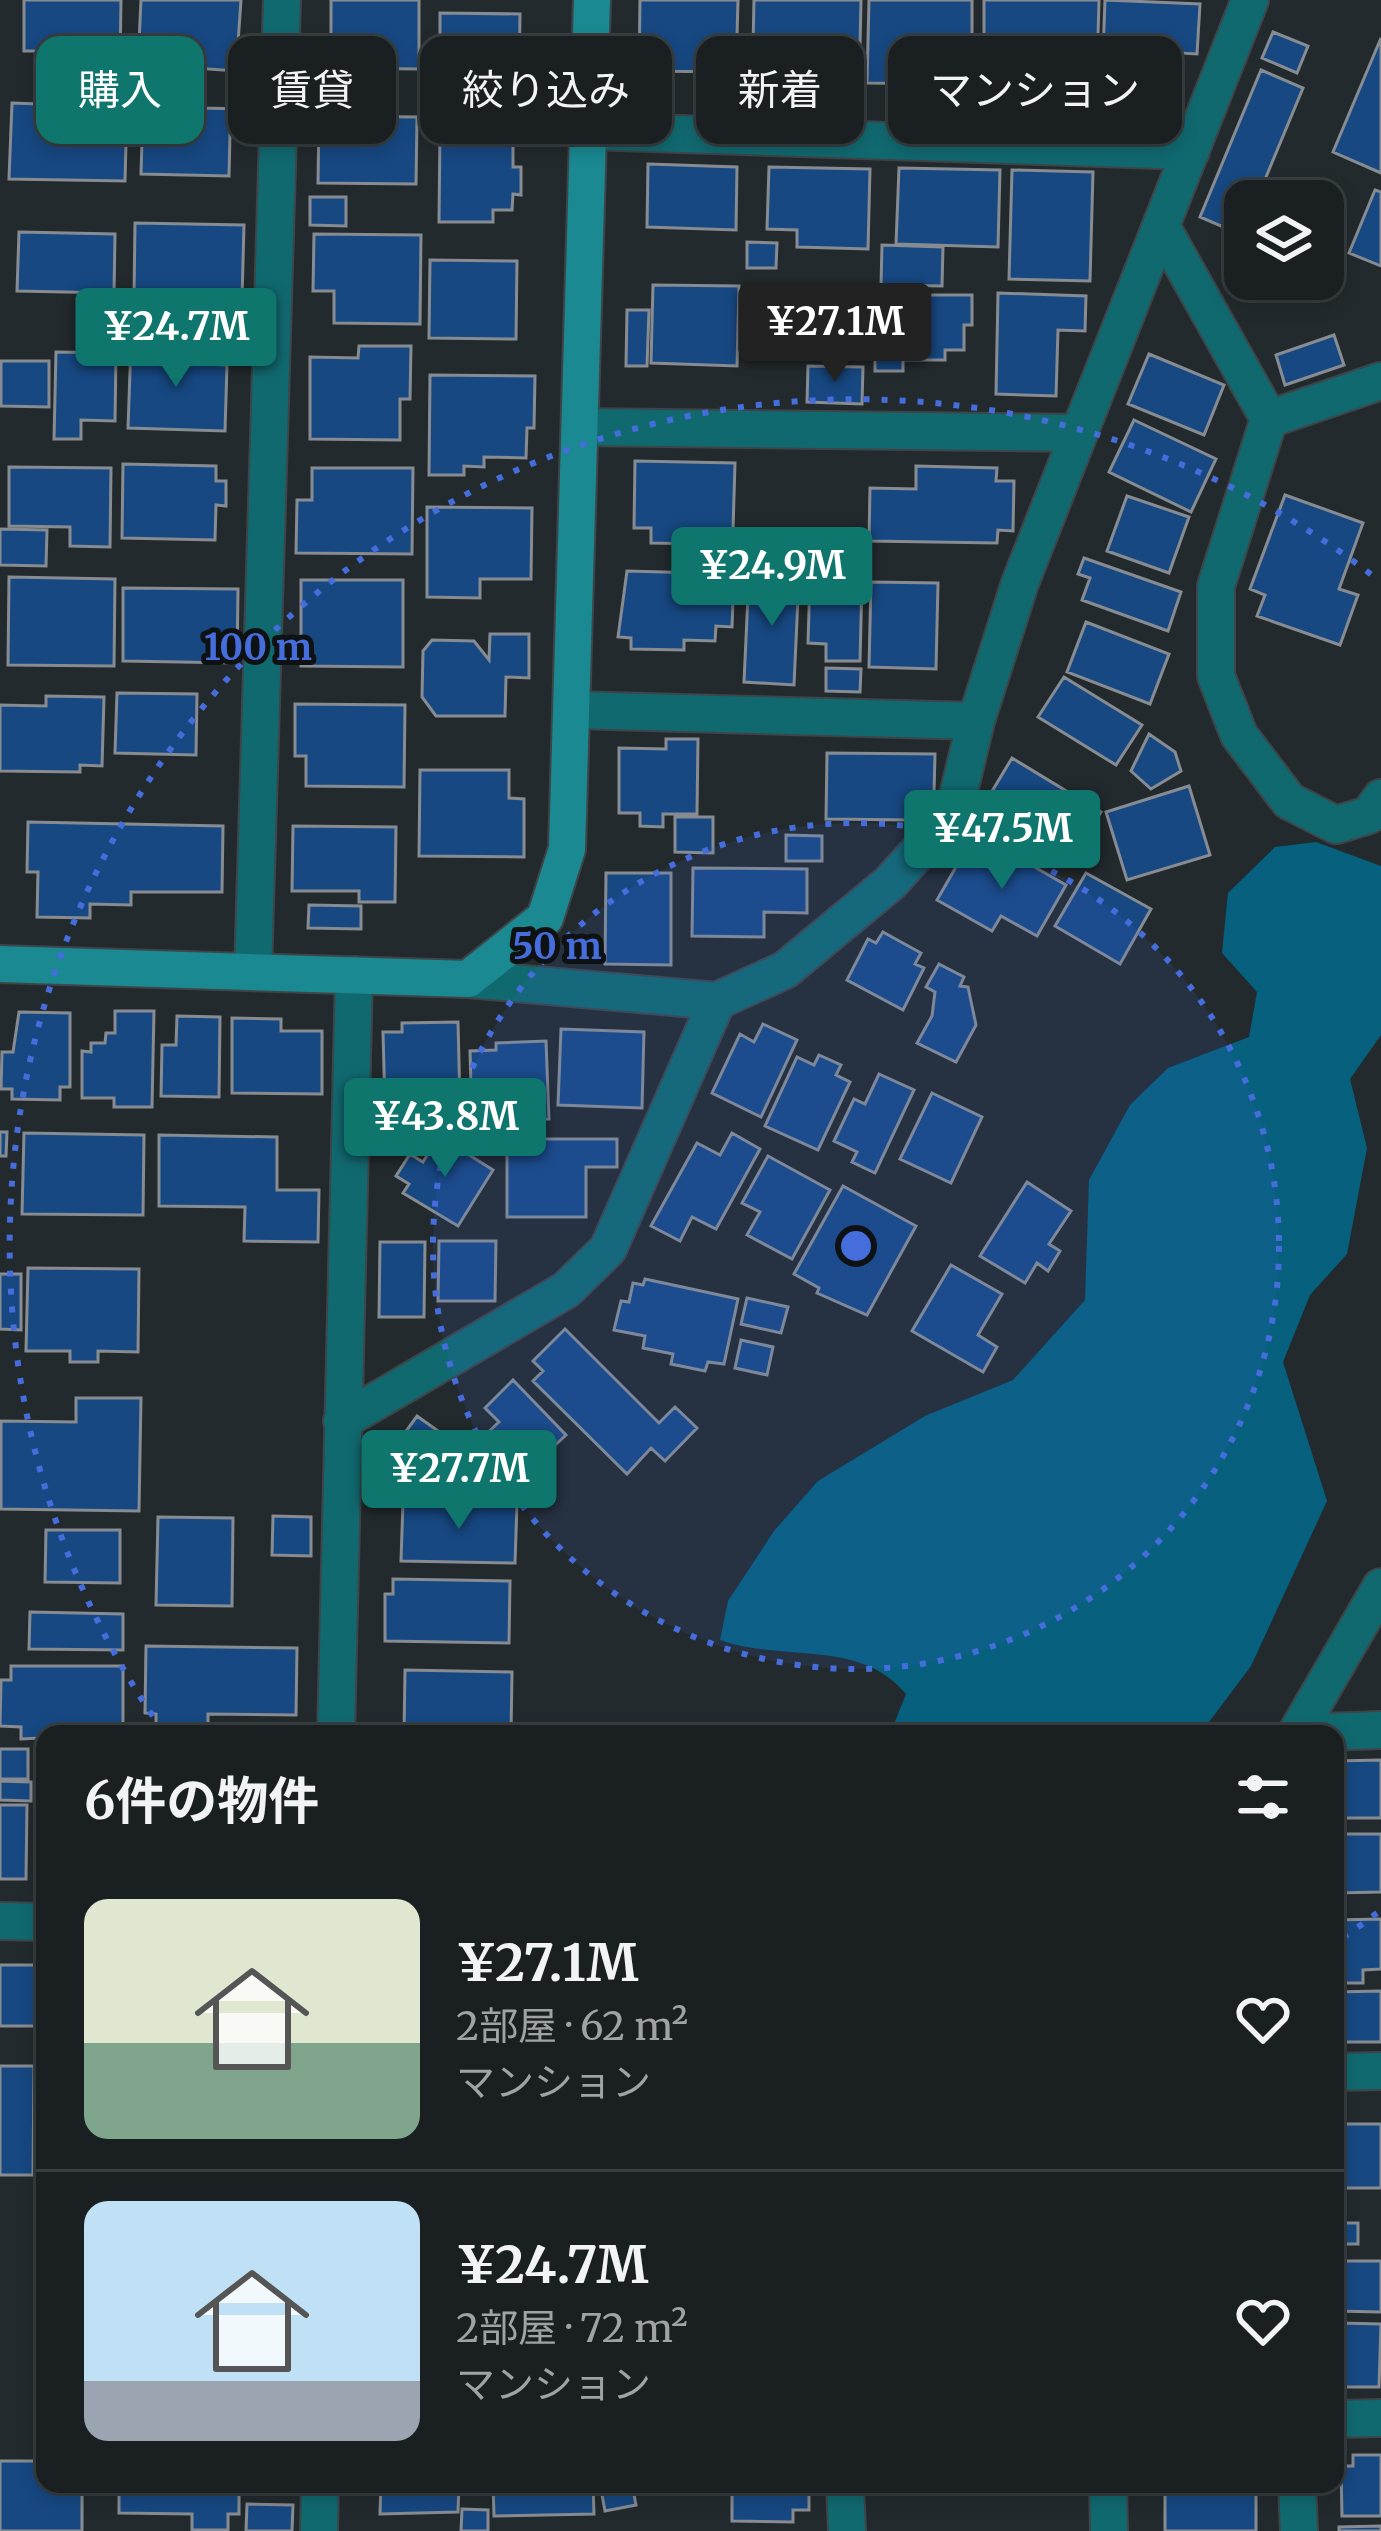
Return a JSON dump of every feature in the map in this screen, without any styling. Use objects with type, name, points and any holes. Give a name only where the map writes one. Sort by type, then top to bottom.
[{"type":"street","points":[[253,972],[282,0]]},
{"type":"street","points":[[591,36],[592,0]]},
{"type":"street","points":[[0,964],[468,979],[717,1001],[785,970],[890,883],[954,812],[976,721],[1020,583],[1250,0]]},
{"type":"street","points":[[672,134],[1191,151]]},
{"type":"street","points":[[468,979],[545,918],[567,849],[588,144]]},
{"type":"street","points":[[1161,226],[1269,419],[1216,586],[1216,676],[1239,735],[1289,802],[1336,825],[1369,814],[1381,798]]},
{"type":"street","points":[[1269,419],[1381,381]]},
{"type":"street","points":[[581,427],[1079,433]]},
{"type":"street","points":[[573,710],[976,721]]},
{"type":"street","points":[[336,1725],[355,975]]},
{"type":"street","points":[[342,1421],[566,1290],[608,1249],[717,1001]]},
{"type":"street","points":[[1301,1725],[1381,1587]]},
{"type":"street","points":[[1344,1732],[1381,1730]]},
{"type":"street","points":[[0,1921],[36,1922]]},
{"type":"street","points":[[1344,2072],[1381,2071]]},
{"type":"street","points":[[1344,2419],[1381,2418]]},
{"type":"street","points":[[319,2531],[320,2493]]},
{"type":"street","points":[[845,2493],[847,2531]]},
{"type":"street","points":[[1108,2493],[1109,2531]]},
{"type":"street","points":[[1297,2493],[1299,2531]]},
{"type":"shaded area","points":[[1316,842],[1381,866],[1381,1035],[1350,1079],[1367,1148],[1347,1254],[1310,1295],[1283,1362],[1327,1501],[1251,1666],[1207,1725],[894,1725],[906,1694],[866,1665],[720,1640],[728,1601],[774,1531],[818,1481],[925,1416],[1013,1380],[1085,1300],[1089,1180],[1130,1105],[1168,1068],[1249,1037],[1257,992],[1222,953],[1228,893],[1275,847]]},
{"type":"building","points":[[24,0],[121,0],[120,36],[36,36],[36,51],[24,51]]},
{"type":"building","points":[[141,0],[241,0],[238,36],[228,36],[228,70],[204,69],[204,36],[139,36]]},
{"type":"building","points":[[331,0],[419,0],[419,69],[396,69],[396,36],[331,36]]},
{"type":"building","points":[[640,0],[738,0],[737,36],[696,36],[696,72],[672,71],[672,36],[639,36]]},
{"type":"building","points":[[754,0],[861,0],[860,36],[753,36]]},
{"type":"building","points":[[869,0],[972,0],[972,36],[888,36],[888,83],[867,83]]},
{"type":"building","points":[[984,0],[1099,0],[1098,36],[984,36]]},
{"type":"building","points":[[1105,0],[1200,4],[1197,54],[1182,53],[1182,36],[1104,36]]},
{"type":"building","points":[[440,13],[520,14],[520,36],[440,36]]},
{"type":"building","points":[[1273,32],[1308,46],[1297,73],[1262,58]]},
{"type":"building","points":[[1381,38],[1381,173],[1333,152]]},
{"type":"building","points":[[1261,70],[1303,88],[1265,180],[1224,180],[1224,227],[1200,217]]},
{"type":"building","points":[[12,103],[36,104],[36,144],[126,144],[125,181],[9,179]]},
{"type":"building","points":[[204,108],[228,109],[229,176],[141,174],[142,144],[204,144]]},
{"type":"building","points":[[396,117],[417,117],[416,184],[318,183],[319,144],[396,144]]},
{"type":"building","points":[[440,144],[513,144],[513,167],[521,167],[521,195],[513,194],[512,210],[493,210],[493,222],[439,222]]},
{"type":"building","points":[[648,164],[737,167],[736,230],[647,227]]},
{"type":"building","points":[[769,167],[870,169],[868,249],[797,247],[797,230],[767,229]]},
{"type":"building","points":[[899,168],[1000,170],[998,247],[896,244]]},
{"type":"building","points":[[1012,170],[1093,172],[1090,281],[1009,279]]},
{"type":"building","points":[[1375,190],[1381,192],[1381,266],[1349,253]]},
{"type":"building","points":[[310,197],[346,197],[346,226],[310,225]]},
{"type":"building","points":[[135,223],[244,225],[242,299],[134,296]]},
{"type":"building","points":[[19,232],[115,234],[114,293],[17,291]]},
{"type":"building","points":[[314,234],[421,235],[420,324],[334,323],[334,291],[313,291]]},
{"type":"building","points":[[747,242],[777,243],[776,268],[747,268]]},
{"type":"building","points":[[882,245],[943,247],[942,286],[881,285]]},
{"type":"building","points":[[430,260],[517,261],[516,339],[429,338]]},
{"type":"building","points":[[653,285],[739,286],[737,366],[651,363]]},
{"type":"building","points":[[748,290],[870,293],[868,356],[746,353]]},
{"type":"building","points":[[998,293],[1086,296],[1085,331],[1058,330],[1056,396],[996,394]]},
{"type":"building","points":[[875,295],[972,295],[972,325],[964,325],[964,350],[945,350],[945,360],[903,360],[903,371],[875,371]]},
{"type":"building","points":[[627,310],[649,310],[647,366],[626,366]]},
{"type":"building","points":[[1334,335],[1344,365],[1285,385],[1276,355]]},
{"type":"building","points":[[131,344],[200,346],[200,364],[227,365],[225,431],[128,428]]},
{"type":"building","points":[[359,346],[411,346],[410,399],[400,399],[400,440],[310,439],[310,357],[358,358]]},
{"type":"building","points":[[56,352],[116,353],[115,421],[81,420],[81,439],[54,439]]},
{"type":"building","points":[[1149,354],[1224,385],[1204,435],[1128,404]]},
{"type":"building","points":[[1,361],[49,361],[49,407],[1,406]]},
{"type":"building","points":[[808,366],[863,367],[862,404],[807,402]]},
{"type":"building","points":[[430,375],[535,376],[534,428],[527,428],[526,458],[484,457],[484,467],[464,466],[464,475],[429,475]]},
{"type":"building","points":[[1134,420],[1216,459],[1191,512],[1109,472]]},
{"type":"building","points":[[635,461],[735,463],[733,530],[705,529],[704,544],[651,543],[651,528],[634,528]]},
{"type":"building","points":[[123,464],[216,466],[216,481],[226,481],[226,506],[216,505],[215,540],[122,538]]},
{"type":"building","points":[[916,466],[997,468],[996,481],[1014,481],[1013,531],[998,530],[997,543],[869,541],[870,488],[916,489]]},
{"type":"building","points":[[9,467],[111,468],[110,547],[70,546],[70,527],[9,526]]},
{"type":"building","points":[[312,468],[413,468],[412,554],[296,553],[297,500],[312,500]]},
{"type":"building","points":[[1285,495],[1363,523],[1339,589],[1358,595],[1340,645],[1257,616],[1265,595],[1250,589]]},
{"type":"building","points":[[1127,496],[1189,517],[1169,573],[1107,551]]},
{"type":"building","points":[[427,507],[532,508],[531,579],[480,579],[480,598],[427,597]]},
{"type":"building","points":[[0,529],[47,530],[46,566],[0,565]]},
{"type":"building","points":[[1084,558],[1181,592],[1168,631],[1082,600],[1090,578],[1078,574]]},
{"type":"building","points":[[627,571],[734,574],[732,627],[716,626],[715,641],[684,640],[684,650],[631,649],[631,638],[618,637]]},
{"type":"building","points":[[749,574],[799,576],[794,685],[744,682]]},
{"type":"building","points":[[9,577],[115,579],[114,666],[8,665]]},
{"type":"building","points":[[810,578],[862,579],[860,661],[826,661],[826,644],[808,643]]},
{"type":"building","points":[[301,580],[403,580],[403,667],[301,666]]},
{"type":"building","points":[[871,582],[938,583],[936,669],[869,667]]},
{"type":"building","points":[[123,588],[238,589],[237,663],[123,661]]},
{"type":"building","points":[[1086,622],[1169,654],[1150,704],[1067,672]]},
{"type":"building","points":[[490,634],[529,634],[529,678],[506,677],[505,716],[436,716],[422,697],[423,651],[432,640],[474,641],[489,660]]},
{"type":"building","points":[[826,668],[861,669],[860,692],[826,691]]},
{"type":"building","points":[[1064,677],[1142,725],[1116,765],[1038,717]]},
{"type":"building","points":[[117,693],[197,694],[196,755],[115,753]]},
{"type":"building","points":[[46,696],[104,697],[102,766],[80,765],[80,772],[0,771],[0,705],[46,706]]},
{"type":"building","points":[[295,704],[405,705],[404,787],[306,786],[306,756],[295,756]]},
{"type":"building","points":[[1149,734],[1175,752],[1181,771],[1151,789],[1131,771]]},
{"type":"building","points":[[666,739],[698,739],[697,814],[663,814],[663,827],[640,826],[640,813],[619,813],[619,748],[666,749]]},
{"type":"building","points":[[827,753],[935,754],[934,794],[911,794],[911,820],[826,819]]},
{"type":"building","points":[[1012,758],[1101,812],[1073,860],[998,816],[1007,801],[991,793]]},
{"type":"building","points":[[420,770],[509,770],[509,798],[524,799],[524,857],[419,856]]},
{"type":"building","points":[[1189,786],[1210,855],[1127,880],[1106,812]]},
{"type":"building","points":[[675,817],[713,817],[713,853],[675,852]]},
{"type":"building","points":[[28,822],[223,826],[222,892],[131,892],[131,905],[90,904],[90,918],[37,917],[38,872],[27,872]]},
{"type":"building","points":[[293,826],[396,827],[395,902],[359,902],[359,891],[292,891]]},
{"type":"building","points":[[786,835],[822,836],[822,861],[786,861]]},
{"type":"building","points":[[1001,848],[1066,885],[1037,936],[1001,916],[992,931],[937,900],[964,853],[990,868]]},
{"type":"building","points":[[693,868],[807,869],[807,913],[764,912],[764,937],[692,936]]},
{"type":"building","points":[[606,873],[671,873],[671,965],[605,964]]},
{"type":"building","points":[[1086,873],[1151,909],[1120,964],[1055,926]]},
{"type":"building","points":[[309,905],[361,906],[361,929],[308,928]]},
{"type":"building","points":[[883,932],[921,953],[915,964],[924,968],[903,1010],[847,980],[868,939],[876,943]]},
{"type":"building","points":[[939,964],[964,977],[960,986],[968,987],[976,1025],[956,1062],[917,1043],[932,1016],[935,992],[926,987]]},
{"type":"building","points":[[115,1011],[154,1011],[152,1107],[114,1107],[114,1098],[82,1098],[82,1051],[91,1052],[91,1043],[105,1043],[106,1033],[115,1033]]},
{"type":"building","points":[[19,1012],[70,1013],[70,1087],[60,1087],[60,1100],[12,1099],[12,1089],[1,1089],[2,1052],[13,1052]]},
{"type":"building","points":[[177,1016],[220,1017],[219,1097],[161,1096],[162,1045],[176,1045]]},
{"type":"building","points":[[232,1018],[281,1019],[281,1031],[322,1031],[322,1094],[232,1093]]},
{"type":"building","points":[[458,1022],[460,1103],[385,1105],[383,1032],[402,1032],[402,1023]]},
{"type":"building","points":[[763,1024],[797,1040],[761,1117],[712,1093],[740,1034],[754,1042]]},
{"type":"building","points":[[561,1029],[644,1032],[642,1108],[558,1105]]},
{"type":"building","points":[[546,1041],[549,1119],[472,1120],[470,1051],[496,1050],[496,1043]]},
{"type":"building","points":[[819,1055],[841,1065],[836,1075],[850,1082],[818,1150],[765,1126],[797,1057],[814,1065]]},
{"type":"building","points":[[879,1074],[914,1090],[875,1173],[852,1162],[857,1152],[834,1141],[854,1099],[865,1104]]},
{"type":"building","points":[[932,1093],[982,1117],[951,1183],[900,1159]]},
{"type":"building","points":[[0,1132],[7,1132],[6,1156],[0,1156]]},
{"type":"building","points":[[24,1133],[144,1135],[143,1215],[22,1214]]},
{"type":"building","points":[[732,1133],[760,1149],[716,1229],[692,1217],[680,1241],[651,1226],[697,1143],[720,1155]]},
{"type":"building","points":[[159,1135],[277,1137],[277,1190],[319,1190],[318,1242],[244,1241],[245,1207],[159,1206]]},
{"type":"building","points":[[439,1136],[493,1170],[458,1226],[403,1193],[409,1184],[396,1176],[410,1154],[423,1162]]},
{"type":"building","points":[[507,1139],[617,1139],[617,1167],[586,1167],[586,1217],[507,1217]]},
{"type":"building","points":[[768,1156],[830,1190],[792,1259],[747,1235],[760,1212],[742,1203]]},
{"type":"building","points":[[1027,1182],[1071,1211],[1049,1244],[1060,1251],[1048,1271],[1037,1263],[1025,1283],[980,1256]]},
{"type":"building","points":[[843,1186],[916,1226],[867,1315],[817,1293],[819,1288],[794,1274]]},
{"type":"building","points":[[439,1241],[496,1241],[495,1301],[438,1301]]},
{"type":"building","points":[[380,1242],[425,1242],[424,1317],[379,1317]]},
{"type":"building","points":[[951,1265],[1002,1294],[978,1335],[997,1347],[983,1372],[912,1331]]},
{"type":"building","points":[[28,1268],[139,1269],[138,1352],[98,1351],[98,1362],[70,1362],[70,1351],[26,1351]]},
{"type":"building","points":[[0,1274],[21,1274],[21,1330],[0,1329]]},
{"type":"building","points":[[645,1279],[738,1299],[724,1364],[708,1362],[705,1371],[671,1364],[673,1354],[643,1348],[645,1336],[614,1330],[621,1301],[629,1302],[633,1283],[643,1285]]},
{"type":"building","points":[[747,1298],[788,1307],[781,1333],[741,1324]]},
{"type":"building","points":[[565,1329],[659,1423],[675,1407],[697,1428],[665,1461],[651,1448],[627,1474],[533,1381],[543,1371],[533,1361]]},
{"type":"building","points":[[741,1340],[773,1347],[767,1375],[735,1368]]},
{"type":"building","points":[[513,1380],[566,1435],[522,1476],[484,1436],[499,1422],[485,1408]]},
{"type":"building","points":[[76,1398],[141,1398],[139,1511],[1,1509],[1,1421],[76,1422]]},
{"type":"building","points":[[417,1416],[476,1458],[453,1492],[421,1469],[411,1484],[383,1463]]},
{"type":"building","points":[[403,1502],[517,1504],[515,1563],[401,1561]]},
{"type":"building","points":[[273,1516],[311,1517],[311,1556],[272,1555]]},
{"type":"building","points":[[158,1517],[233,1518],[232,1606],[156,1605]]},
{"type":"building","points":[[46,1530],[120,1530],[120,1583],[45,1582]]},
{"type":"building","points":[[393,1579],[510,1581],[509,1643],[385,1641],[385,1594],[393,1594]]},
{"type":"building","points":[[30,1612],[123,1614],[123,1650],[29,1649]]},
{"type":"building","points":[[146,1646],[297,1648],[296,1715],[208,1714],[208,1725],[156,1725],[156,1714],[145,1713]]},
{"type":"building","points":[[11,1666],[123,1666],[123,1725],[36,1725],[36,1738],[21,1739],[21,1727],[0,1726],[1,1680],[11,1680]]},
{"type":"building","points":[[405,1670],[512,1672],[511,1725],[404,1725]]},
{"type":"building","points":[[0,1749],[28,1749],[28,1779],[0,1779]]},
{"type":"building","points":[[1381,1760],[1381,1818],[1344,1818],[1344,1761]]},
{"type":"building","points":[[0,1781],[31,1782],[31,1801],[0,1800]]},
{"type":"building","points":[[0,1805],[27,1805],[26,1879],[0,1879]]},
{"type":"building","points":[[1344,1834],[1381,1834],[1381,1892],[1344,1893]]},
{"type":"building","points":[[1381,1919],[1381,1969],[1363,1970],[1363,1983],[1344,1983],[1344,1920]]},
{"type":"building","points":[[0,1965],[36,1965],[36,2026],[0,2026]]},
{"type":"building","points":[[1381,1991],[1381,2042],[1344,2042],[1344,1992]]},
{"type":"building","points":[[0,2066],[34,2066],[33,2175],[0,2175]]},
{"type":"building","points":[[1344,2124],[1381,2124],[1381,2188],[1344,2188]]},
{"type":"building","points":[[1344,2223],[1358,2223],[1358,2244],[1344,2244]]},
{"type":"building","points":[[1344,2261],[1381,2261],[1381,2312],[1344,2311]]},
{"type":"building","points":[[1344,2323],[1381,2324],[1379,2387],[1344,2387]]},
{"type":"building","points":[[1353,2455],[1381,2455],[1381,2516],[1342,2516],[1344,2466],[1353,2466]]},
{"type":"building","points":[[0,2461],[36,2461],[36,2493],[82,2493],[82,2531],[0,2531]]},
{"type":"building","points":[[119,2493],[239,2493],[239,2514],[228,2514],[228,2530],[192,2530],[192,2514],[119,2513]]},
{"type":"building","points":[[381,2493],[459,2493],[458,2512],[380,2514]]},
{"type":"building","points":[[493,2493],[593,2493],[594,2514],[494,2516]]},
{"type":"building","points":[[602,2493],[634,2493],[636,2505],[605,2511]]},
{"type":"building","points":[[732,2493],[809,2493],[809,2510],[793,2510],[793,2522],[732,2521]]},
{"type":"building","points":[[1165,2493],[1256,2493],[1256,2531],[1165,2531]]},
{"type":"building","points":[[247,2504],[293,2505],[292,2531],[246,2531]]},
{"type":"building","points":[[462,2509],[488,2510],[488,2531],[461,2531]]},
{"type":"building","points":[[1381,2526],[1381,2531],[1339,2531],[1339,2527]]}]
